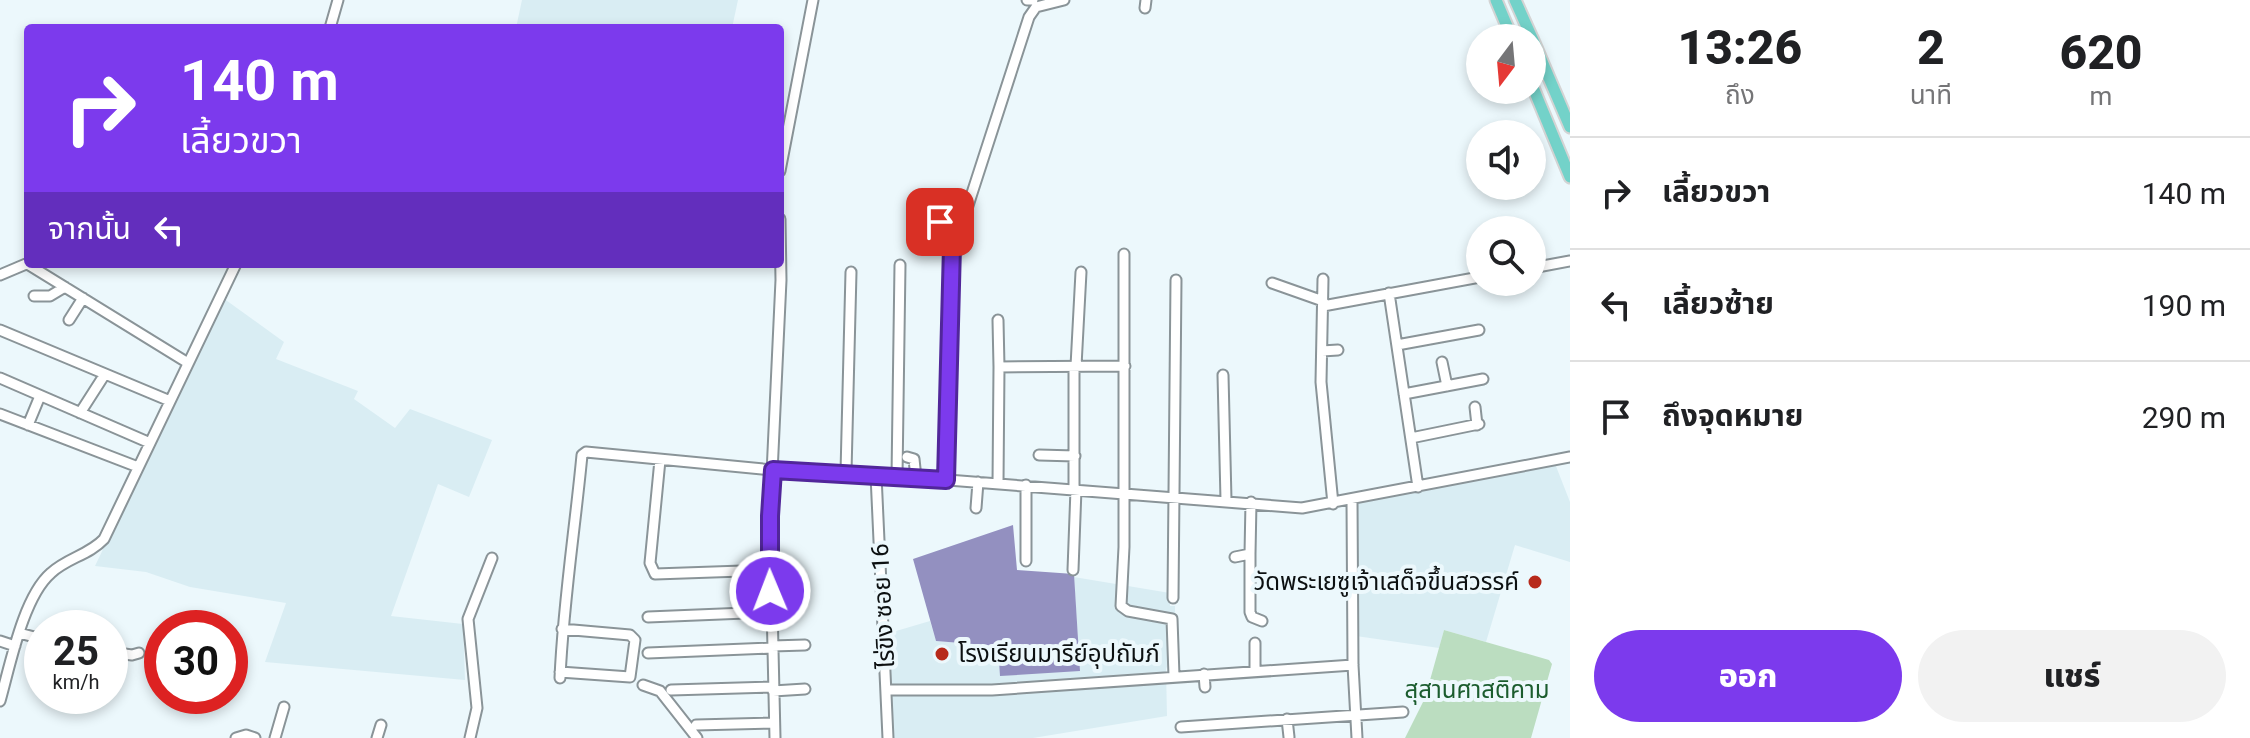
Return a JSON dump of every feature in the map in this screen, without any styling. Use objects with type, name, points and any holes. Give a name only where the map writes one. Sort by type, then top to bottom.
[{"type":"main road","points":[[1496,0],[1506,24]]},
{"type":"main road","points":[[1515,0],[1526,24]]},
{"type":"main road","points":[[1546,71],[1570,127]]},
{"type":"main road","points":[[1540,104],[1570,177]]},
{"type":"street","points":[[331,24],[338,0]]},
{"type":"street","points":[[784,150],[813,0]]},
{"type":"street","points":[[964,218],[1032,2],[1064,0]]},
{"type":"street","points":[[940,222],[948,230],[952,246],[946,480]]},
{"type":"street","points":[[1124,254],[1121,606],[1128,611],[1172,619],[1174,676]]},
{"type":"street","points":[[1546,265],[1570,261]]},
{"type":"street","points":[[0,275],[24,265]]},
{"type":"street","points":[[897,476],[900,265]]},
{"type":"street","points":[[33,268],[188,363]]},
{"type":"street","points":[[0,701],[3,680],[31,601],[51,573],[98,546],[104,539],[234,268]]},
{"type":"street","points":[[775,738],[769,570],[781,268]]},
{"type":"street","points":[[846,472],[851,272]]},
{"type":"street","points":[[1073,570],[1075,366],[1081,272]]},
{"type":"street","points":[[1323,279],[1322,397],[1333,504]]},
{"type":"street","points":[[1272,283],[1323,303],[1466,279]]},
{"type":"street","points":[[1173,598],[1176,280]]},
{"type":"street","points":[[34,296],[50,296],[65,287]]},
{"type":"street","points":[[1389,293],[1418,487]]},
{"type":"street","points":[[69,320],[83,298]]},
{"type":"street","points":[[998,320],[998,483]]},
{"type":"street","points":[[0,330],[170,401]]},
{"type":"street","points":[[1397,345],[1479,330]]},
{"type":"street","points":[[1322,351],[1338,350]]},
{"type":"street","points":[[1442,362],[1447,386]]},
{"type":"street","points":[[999,367],[1125,366]]},
{"type":"street","points":[[80,413],[105,374]]},
{"type":"street","points":[[1223,375],[1226,500]]},
{"type":"street","points":[[0,378],[150,443]]},
{"type":"street","points":[[1404,394],[1483,379]]},
{"type":"street","points":[[28,425],[40,396]]},
{"type":"street","points":[[1411,438],[1478,424],[1475,407]]},
{"type":"street","points":[[0,414],[138,467]]},
{"type":"street","points":[[562,629],[630,635],[635,640],[630,677],[560,675],[562,629],[575,540],[582,455],[586,452],[773,470],[846,472],[1302,508],[1570,457]]},
{"type":"street","points":[[1039,455],[1075,456]]},
{"type":"street","points":[[907,457],[914,459],[916,478]]},
{"type":"street","points":[[660,460],[650,563],[652,572],[769,570]]},
{"type":"street","name":"ไร่ขิง ซอย 16","points":[[876,475],[888,738]]},
{"type":"street","points":[[976,508],[978,482]]},
{"type":"street","points":[[1026,485],[1026,561]]},
{"type":"street","points":[[1352,500],[1353,665],[1357,738]]},
{"type":"street","points":[[1251,502],[1250,612],[1252,617],[1262,621]]},
{"type":"street","points":[[1235,557],[1250,554]]},
{"type":"street","points":[[470,738],[477,708],[468,619],[492,558]]},
{"type":"street","points":[[648,617],[771,612]]},
{"type":"street","points":[[19,633],[24,634]]},
{"type":"street","points":[[0,641],[15,646]]},
{"type":"street","points":[[1255,643],[1255,671]]},
{"type":"street","points":[[648,653],[805,645]]},
{"type":"street","points":[[128,654],[139,653]]},
{"type":"street","points":[[886,690],[992,690],[1204,674],[1223,678],[1255,671],[1353,665]]},
{"type":"street","points":[[1204,674],[1205,687]]},
{"type":"street","points":[[643,685],[660,691],[697,738]]},
{"type":"street","points":[[671,690],[805,689]]},
{"type":"street","points":[[275,738],[284,707]]},
{"type":"street","points":[[1181,727],[1403,712]]},
{"type":"street","points":[[1287,719],[1289,737]]},
{"type":"street","points":[[696,725],[774,723]]},
{"type":"street","points":[[377,738],[381,725]]},
{"type":"street","points":[[236,738],[246,735],[255,738]]},
{"type":"shaded area","points":[[522,0],[738,0],[733,24],[517,24]]},
{"type":"shaded area","points":[[223,298],[284,342],[276,359],[358,391],[354,399],[395,428],[410,409],[492,440],[469,497],[438,484],[391,616],[463,624],[465,680],[265,662],[286,603],[190,587],[146,572],[95,566]]},
{"type":"shaded area","points":[[1552,456],[1570,502],[1570,562],[1515,545],[1486,642],[1444,630],[1439,648],[1356,636],[1358,496]]},
{"type":"shaded area","points":[[1013,525],[1017,570],[1074,574],[1080,671],[1000,676],[998,646],[936,641],[913,559]]},
{"type":"shaded area","name":"โรงเรียนมารีย์อุปถัมภ์","points":[[1074,577],[1170,593],[1170,606],[1175,606],[1175,663],[1168,664],[1166,669],[1167,716],[1033,738],[890,738],[886,634],[930,621],[936,641],[999,646],[1080,671]]},
{"type":"green space","name":"สุสานศาสติคาม","points":[[1444,630],[1549,660],[1552,664],[1531,738],[1405,738],[1425,698]]},
{"type":"place","name":"วัดพระเยซูเจ้าเสด็จขึ้นสวรรค์","points":[[1535,582]]},
{"type":"place","name":"โรงเรียนมารีย์อุปถัมภ์","points":[[942,654]]},
{"type":"route","points":[[770,591],[773,470],[946,480],[952,246],[948,230],[940,222]]}]
